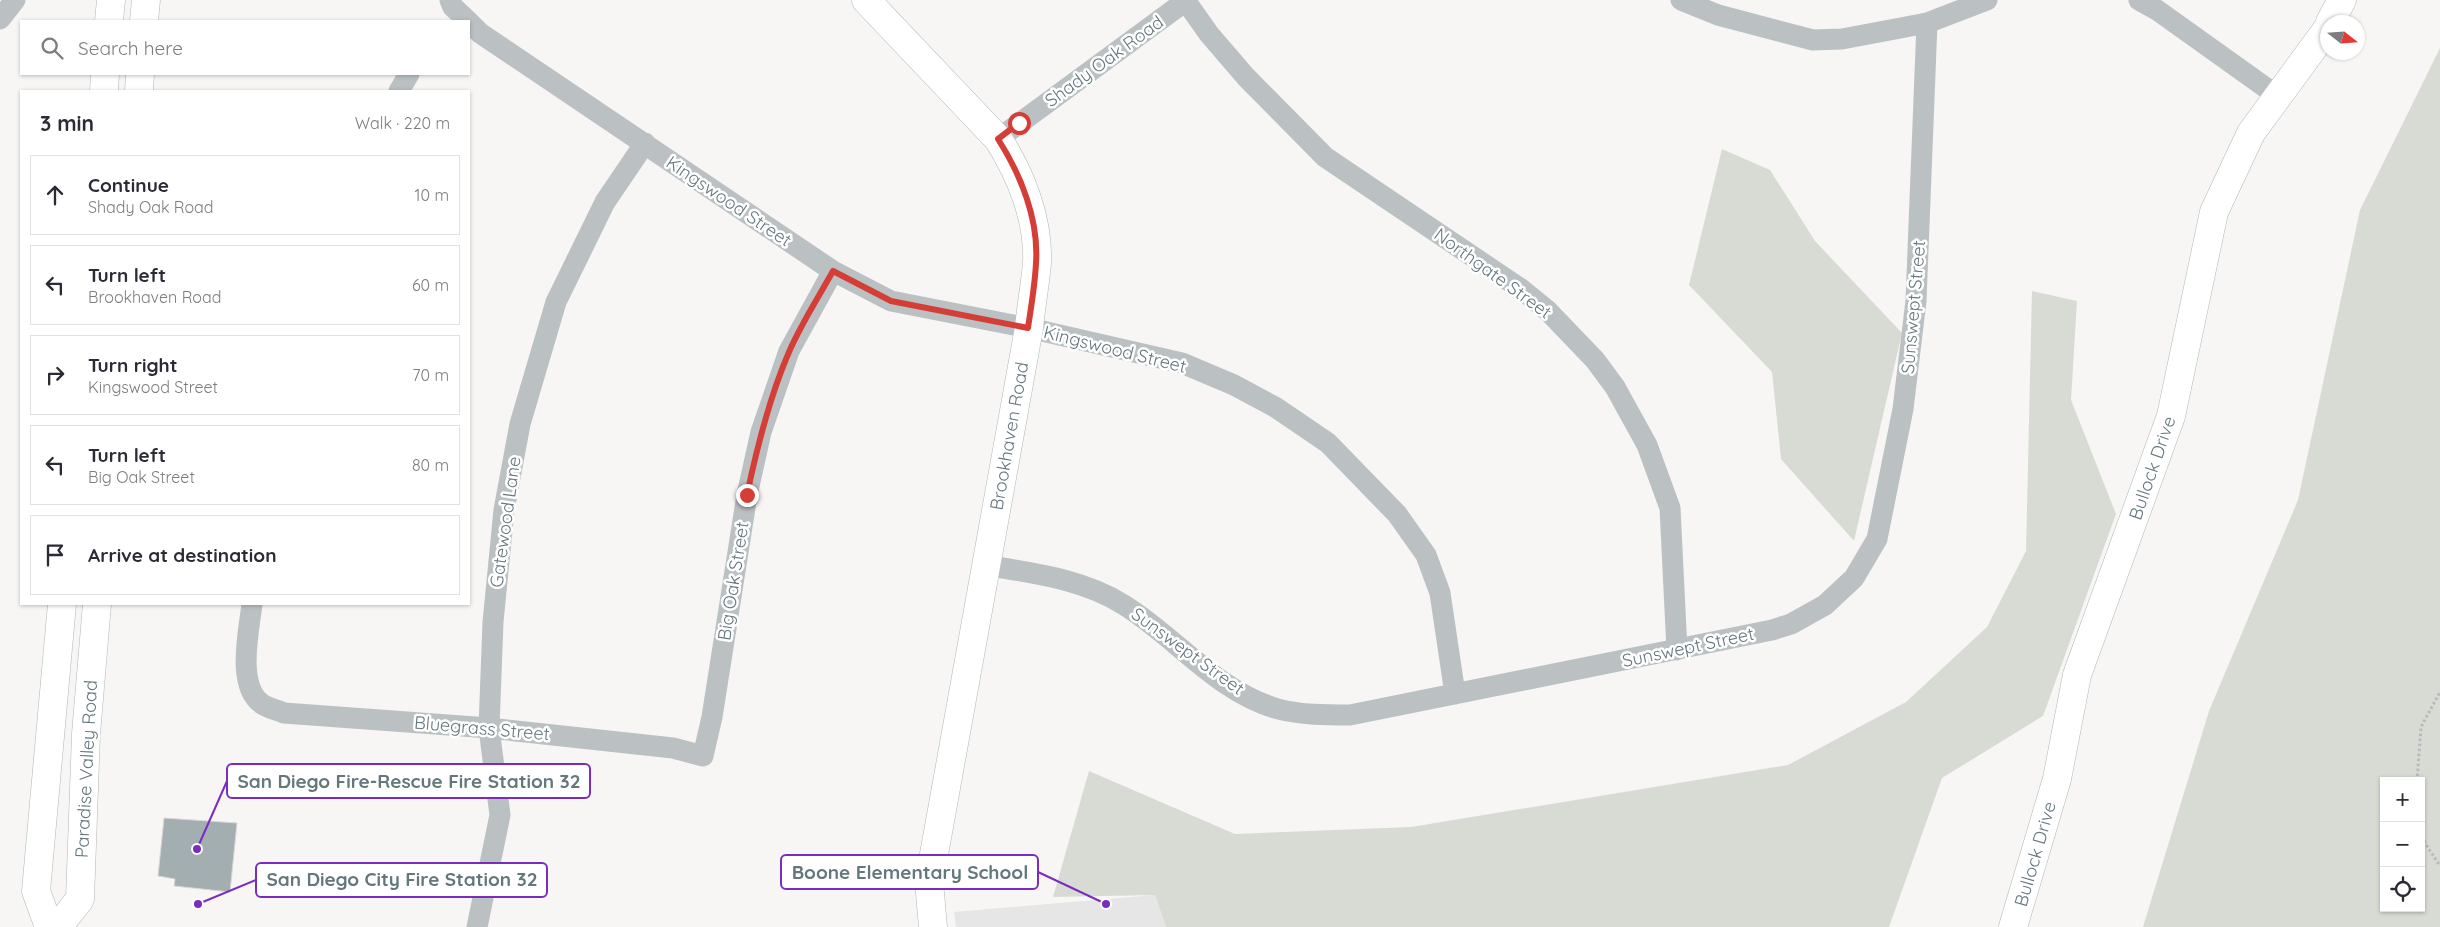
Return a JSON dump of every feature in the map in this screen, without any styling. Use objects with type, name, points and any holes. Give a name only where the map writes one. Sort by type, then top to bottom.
[{"type":"street","points":[[0,19],[15,0]]},
{"type":"street","points":[[109,20],[111,0]]},
{"type":"street","points":[[144,20],[146,0]]},
{"type":"street","name":"Brookhaven Road","points":[[866,0],[998,139],[1012,161],[1027,198],[1036,238],[1037,262],[1028,328],[929,882],[933,927]]},
{"type":"street","name":"Shady Oak Road","points":[[998,139],[1186,0]]},
{"type":"street","name":"Northgate Street","points":[[1186,0],[1209,34],[1240,70],[1325,157],[1521,289],[1548,311],[1595,360],[1615,387],[1640,430],[1660,476],[1670,508],[1677,650]]},
{"type":"street","points":[[1681,0],[1718,15],[1813,40],[1842,39],[1926,23],[1987,0]]},
{"type":"street","points":[[2139,0],[2157,10],[2276,95]]},
{"type":"street","points":[[2334,15],[2342,0]]},
{"type":"street","name":"Sunswept Street","points":[[985,565],[1088,587],[1124,604],[1232,688],[1278,709],[1322,715],[1350,715],[1677,650],[1772,630],[1808,616],[1833,599],[1854,578],[1877,539],[1904,409],[1916,301],[1926,23]]},
{"type":"street","name":"Kingswood Street","points":[[470,25],[833,271],[891,301],[1028,328],[1182,363],[1234,385],[1276,407],[1328,443],[1397,514],[1426,555],[1440,593],[1455,694]]},
{"type":"street","name":"Bullock Drive","points":[[2013,927],[2057,778],[2077,675],[2171,416],[2214,212],[2251,133],[2276,95],[2320,38]]},
{"type":"street","points":[[104,90],[105,75]]},
{"type":"street","points":[[139,90],[140,75]]},
{"type":"street","points":[[400,90],[408,75]]},
{"type":"street","name":"Gatewood Lane","points":[[477,927],[500,815],[489,728],[493,622],[504,510],[523,415],[556,302],[605,202],[645,143]]},
{"type":"street","name":"Big Oak Street","points":[[703,756],[712,718],[747,495],[761,432],[790,352],[833,271]]},
{"type":"street","name":"Paradise Valley Road","points":[[49,927],[36,891],[62,605]]},
{"type":"street","name":"Paradise Valley Road","points":[[58,927],[80,899],[86,734],[97,605]]},
{"type":"street","name":"Bluegrass Street","points":[[252,605],[246,671],[250,691],[262,704],[284,713],[489,728],[673,748],[703,756]]},
{"type":"path","points":[[2417,777],[2421,727],[2440,692]]},
{"type":"path","points":[[2425,844],[2440,866]]},
{"type":"shaded area","points":[[2440,48],[2440,927],[2143,927],[2209,711],[2298,500],[2360,210]]},
{"type":"shaded area","points":[[1722,149],[1770,170],[1815,241],[1902,333],[1854,541],[1781,459],[1772,372],[1689,285]]},
{"type":"shaded area","points":[[2032,291],[2077,301],[2071,400],[2116,514],[2043,716],[1942,778],[1889,927],[1166,927],[1155,895],[1053,897],[1089,771],[1235,834],[1411,827],[1788,765],[1906,702],[1987,627],[2026,551]]},
{"type":"shaded area","points":[[1155,895],[1166,927],[956,927],[954,912]]},
{"type":"building","points":[[164,818],[237,823],[230,892],[174,886],[175,879],[158,876]]},
{"type":"place","name":"San Diego Fire-Rescue Fire Station 32","points":[[197,849]]},
{"type":"place","name":"San Diego City Fire Station 32","points":[[198,904]]},
{"type":"place","name":"Boone Elementary School","points":[[1106,904]]},
{"type":"route","points":[[747,495],[761,432],[779,380],[790,352],[833,271],[891,301],[1028,328],[1037,262],[1036,238],[1027,198],[1012,161],[998,139],[1019,123]]}]
